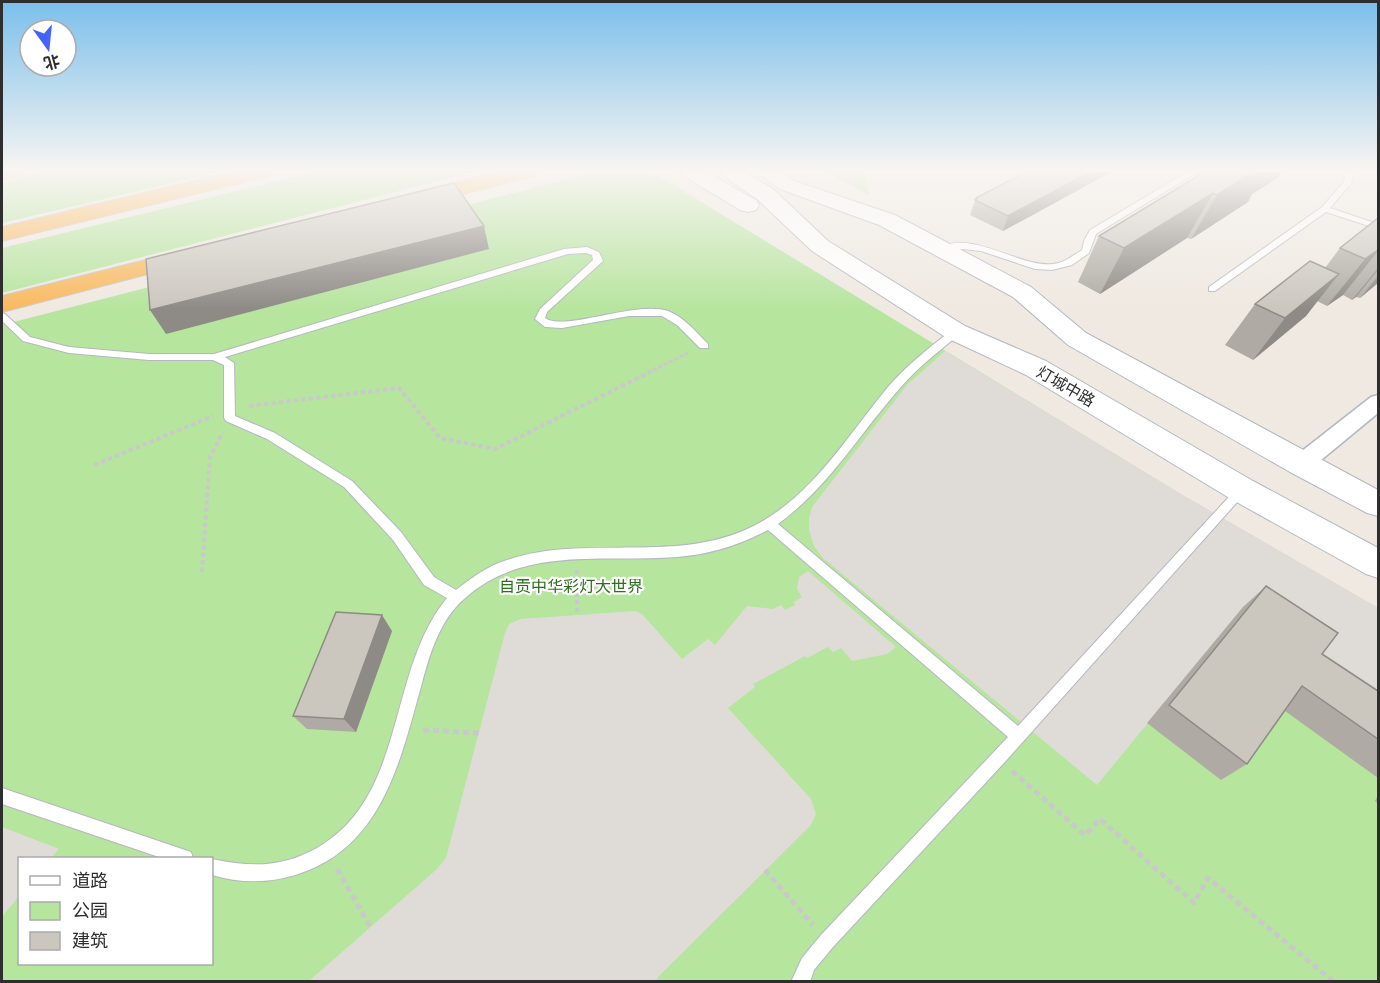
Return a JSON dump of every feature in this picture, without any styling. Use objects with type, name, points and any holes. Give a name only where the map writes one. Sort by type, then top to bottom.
[{"type":"highway","points":[[2,234],[72,217]]},
{"type":"highway","points":[[2,304],[208,251]]},
{"type":"main road","points":[[769,217],[820,246]]},
{"type":"main road","name":"灯城中路","points":[[802,217],[820,246],[956,332],[1036,368],[1242,490],[1378,564]]},
{"type":"main road","points":[[879,217],[1022,292],[1077,339],[1301,464],[1378,504]]},
{"type":"main road","points":[[1036,368],[1077,339]]},
{"type":"main road","points":[[1174,449],[1212,415]]},
{"type":"street","points":[[1301,464],[1378,402]]},
{"type":"lane","points":[[943,249],[971,245],[990,249],[1029,265],[1051,267],[1065,265],[1086,251],[1093,232],[1118,217]]},
{"type":"lane","points":[[1212,289],[1314,217]]},
{"type":"lane","points":[[1348,217],[1378,227]]},
{"type":"lane","points":[[2,316],[27,339],[69,350],[149,357],[214,357],[567,251],[587,250],[596,254],[598,261],[543,311],[540,319],[548,325],[562,325],[642,312],[663,313],[680,322],[704,346]]},
{"type":"lane","points":[[213,867],[229,873],[289,871],[327,853],[356,828],[379,795],[436,624],[457,597],[473,583],[494,571],[548,554],[677,552],[731,541],[769,524],[791,510],[813,489],[893,388],[918,363],[956,332]]},
{"type":"lane","points":[[214,357],[229,363],[230,414],[271,436],[348,484],[397,536],[429,581],[457,597]]},
{"type":"lane","points":[[800,981],[808,964],[827,941],[998,759],[1242,490]]},
{"type":"lane","points":[[769,524],[1019,736]]},
{"type":"lane","points":[[2,796],[182,857]]},
{"type":"path","points":[[94,465],[230,414],[399,388],[441,438],[495,449],[704,346]]},
{"type":"path","points":[[202,572],[210,457],[230,414]]},
{"type":"path","points":[[576,554],[577,615]]},
{"type":"path","points":[[401,729],[479,733]]},
{"type":"path","points":[[998,759],[1085,835],[1100,819],[1194,903],[1208,878],[1334,981]]},
{"type":"path","points":[[327,853],[371,928]]},
{"type":"path","points":[[765,870],[827,941]]},
{"type":"green space","points":[[2,217],[28,217],[2,223]]},
{"type":"green space","points":[[130,217],[298,217],[2,293],[2,248]]},
{"type":"green space","name":"自贡中华彩灯大世界","points":[[421,217],[726,217],[1179,493],[1378,608],[1378,981],[2,982],[2,325]]},
{"type":"shaded area","points":[[945,351],[1179,493],[1378,608],[1378,730],[1243,607],[1097,785],[823,558],[814,546],[809,530],[812,507],[907,385]]},
{"type":"shaded area","points":[[808,571],[896,647],[887,654],[852,661],[841,648],[833,652],[828,647],[807,658],[805,656],[753,684],[755,687],[728,708],[811,799],[816,814],[811,825],[656,981],[309,981],[437,869],[446,858],[509,624],[520,619],[635,611],[642,614],[682,659],[708,639],[715,645],[747,606],[773,609],[781,605],[785,610],[795,605],[794,602],[802,597],[797,589],[799,577]]},
{"type":"shaded area","points":[[2,827],[59,849],[52,857],[18,857],[18,897],[2,917]]},
{"type":"building","points":[[317,217],[478,217],[484,226],[150,310],[146,259]]},
{"type":"building","points":[[1130,217],[1174,217],[1124,248],[1099,236]]},
{"type":"building","points":[[1378,218],[1378,250],[1365,259],[1340,248]]},
{"type":"building","points":[[1310,261],[1339,274],[1285,318],[1255,304]]},
{"type":"building","points":[[1266,586],[1338,633],[1322,654],[1378,691],[1378,739],[1302,686],[1247,764],[1169,705]]},
{"type":"building","points":[[336,612],[382,615],[344,719],[293,716]]}]
